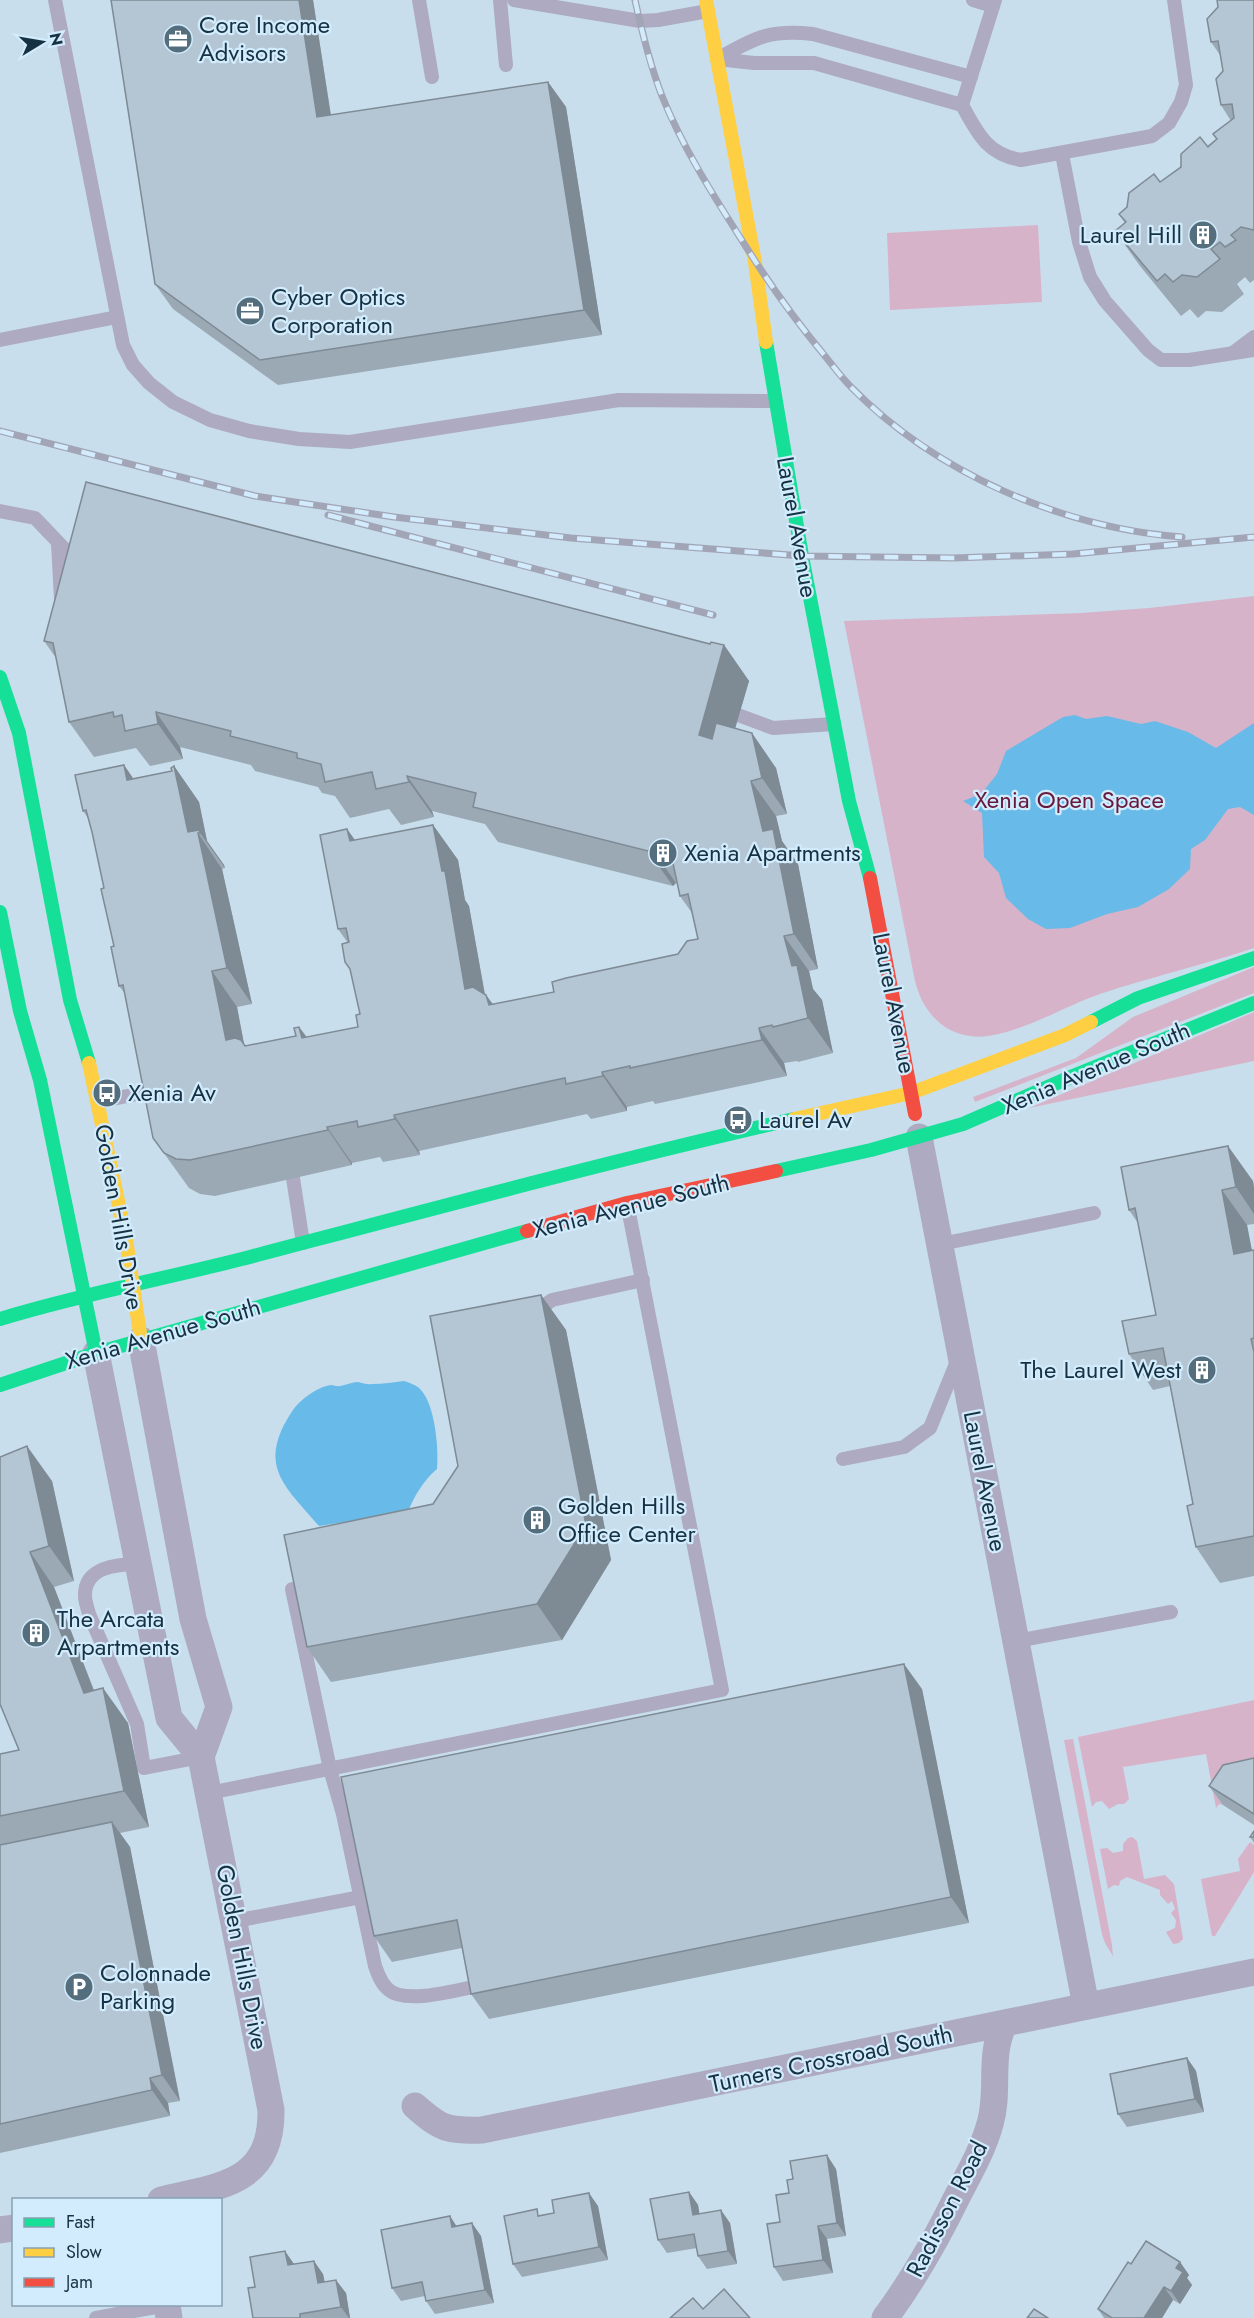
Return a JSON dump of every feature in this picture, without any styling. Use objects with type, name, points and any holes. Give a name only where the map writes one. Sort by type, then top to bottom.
[{"type":"street","name":"Laurel Avenue","points":[[707,5],[755,262],[775,400],[802,556],[849,801],[871,880],[903,1042],[919,1137],[1086,2006]]},
{"type":"street","name":"Golden Hills Drive","points":[[0,677],[19,733],[70,1000],[92,1071],[126,1239],[141,1340],[193,1619],[219,1707],[201,1757]]},
{"type":"street","name":"Golden Hills Drive","points":[[0,912],[20,1011],[40,1080],[54,1146],[169,1718],[201,1757],[271,2110],[272,2129],[260,2157],[251,2170],[229,2184],[165,2198]]},
{"type":"street","name":"Xenia Avenue South","points":[[0,1319],[655,1151],[912,1093],[1065,1035],[1138,998],[1254,958]]},
{"type":"street","name":"Xenia Avenue South","points":[[0,1385],[54,1365],[627,1203],[871,1150],[963,1124],[1073,1076],[1254,1003]]},
{"type":"street","name":"Turners Crossroad South","points":[[415,2106],[436,2124],[454,2131],[482,2130],[1254,1972]]},
{"type":"street","name":"Radisson Road","points":[[885,2318],[920,2269],[981,2150],[991,2121],[994,2056],[997,2039],[1004,2024]]},
{"type":"lane","points":[[55,0],[123,345],[133,365],[149,383],[173,402],[210,420],[239,428],[299,439],[350,442],[619,400],[775,400]]},
{"type":"lane","points":[[419,0],[432,77]]},
{"type":"lane","points":[[500,0],[506,65]]},
{"type":"lane","points":[[514,0],[640,21],[658,20],[707,5]]},
{"type":"lane","points":[[962,105],[994,3],[973,0]]},
{"type":"lane","points":[[717,58],[754,63],[814,63],[962,105],[978,133],[991,148],[1005,157],[1022,160],[1152,136],[1169,123],[1181,102],[1186,85],[1174,0]]},
{"type":"lane","points":[[717,58],[758,38],[776,32],[792,32],[813,34],[971,77]]},
{"type":"lane","points":[[1062,154],[1079,242],[1090,277],[1105,301],[1148,350],[1161,360],[1189,360],[1254,350]]},
{"type":"lane","points":[[0,340],[117,317]]},
{"type":"lane","points":[[1232,354],[1254,337]]},
{"type":"lane","points":[[0,511],[35,518],[77,563],[89,560]]},
{"type":"lane","points":[[58,543],[76,579]]},
{"type":"lane","points":[[58,543],[62,614]]},
{"type":"lane","points":[[738,715],[772,728]]},
{"type":"lane","points":[[743,732],[834,724]]},
{"type":"lane","points":[[98,1102],[162,1089]]},
{"type":"lane","points":[[293,1178],[303,1243]]},
{"type":"lane","points":[[209,1793],[722,1690],[627,1203]]},
{"type":"lane","points":[[941,1244],[1094,1213]]},
{"type":"lane","points":[[535,1329],[538,1310],[552,1300],[643,1280]]},
{"type":"lane","points":[[843,1459],[903,1447],[930,1428],[961,1352]]},
{"type":"lane","points":[[139,1564],[124,1564],[95,1572],[88,1582],[85,1596],[89,1614],[136,1724],[144,1768],[201,1757]]},
{"type":"lane","points":[[292,1588],[330,1769],[343,1814],[375,1966],[381,1980],[390,1992],[416,1997],[482,1985]]},
{"type":"lane","points":[[1016,1641],[1171,1612]]},
{"type":"lane","points":[[235,1921],[361,1897]]},
{"type":"lane","points":[[96,2318],[162,2306]]},
{"type":"green space","points":[[1038,225],[1042,302],[890,310],[887,233]]},
{"type":"green space","name":"Xenia Open Space","points":[[1254,596],[1254,948],[1100,994],[1035,1022],[1000,1034],[970,1036],[959,1034],[941,1024],[922,1001],[915,981],[844,621],[1081,613]]},
{"type":"green space","points":[[1254,967],[1254,993],[975,1102],[973,1097],[1076,1058],[1133,1017]]},
{"type":"green space","points":[[1254,1012],[1254,1061],[1029,1108]]},
{"type":"green space","points":[[1254,1700],[1254,1781],[1236,1784],[1223,1805],[1219,1804],[1216,1808],[1206,1754],[1123,1767],[1129,1799],[1124,1804],[1118,1804],[1109,1809],[1102,1801],[1096,1802],[1092,1807],[1078,1737]]},
{"type":"green space","points":[[1073,1739],[1113,1956],[1102,1934],[1064,1740]]},
{"type":"green space","points":[[1132,1837],[1137,1841],[1144,1879],[1165,1875],[1174,1884],[1183,1939],[1179,1943],[1173,1944],[1166,1932],[1175,1928],[1176,1920],[1171,1913],[1175,1909],[1172,1901],[1168,1904],[1160,1895],[1160,1890],[1127,1877],[1120,1881],[1119,1886],[1114,1885],[1108,1889],[1100,1849],[1107,1848],[1113,1853],[1123,1851],[1123,1844]]},
{"type":"green space","points":[[1250,1842],[1254,1845],[1254,1872],[1215,1936],[1212,1936],[1201,1879],[1240,1871],[1238,1859]]},
{"type":"water","points":[[1075,715],[1086,719],[1107,716],[1141,724],[1155,721],[1188,732],[1216,748],[1254,723],[1254,815],[1240,807],[1228,809],[1205,840],[1191,849],[1190,869],[1169,889],[1138,907],[1107,914],[1070,928],[1046,929],[1028,919],[1006,898],[999,873],[984,857],[982,813],[963,801],[981,794],[997,774],[1006,751],[1063,717]]},
{"type":"water","points":[[404,1381],[419,1388],[430,1406],[437,1439],[437,1469],[420,1489],[408,1512],[319,1526],[286,1486],[279,1473],[276,1460],[282,1429],[293,1410],[310,1394],[326,1386],[356,1382],[370,1384]]},
{"type":"building","points":[[111,0],[299,0],[317,117],[548,82],[584,310],[260,360],[155,284]]},
{"type":"building","points":[[1217,0],[1254,0],[1254,230],[1241,227],[1231,235],[1236,240],[1225,247],[1220,242],[1211,249],[1220,259],[1197,277],[1182,275],[1173,282],[1165,274],[1157,281],[1115,231],[1126,222],[1119,214],[1127,207],[1129,193],[1154,174],[1160,182],[1181,167],[1181,154],[1200,137],[1208,147],[1217,139],[1213,134],[1234,118],[1232,104],[1221,105],[1216,79],[1223,71],[1218,41],[1211,42],[1207,19],[1218,7]]},
{"type":"building","name":"Xenia Apartments","points":[[86,482],[710,644],[711,642],[724,645],[699,735],[712,739],[716,723],[752,733],[762,778],[751,781],[763,831],[773,829],[794,934],[784,936],[792,966],[797,965],[808,1018],[773,1027],[772,1025],[759,1028],[762,1040],[602,1072],[603,1076],[566,1084],[565,1078],[394,1115],[395,1119],[358,1127],[357,1121],[327,1127],[328,1130],[190,1160],[176,1159],[164,1153],[153,1138],[123,985],[119,986],[111,947],[114,946],[101,889],[104,888],[92,832],[86,810],[83,811],[75,775],[124,765],[127,780],[172,771],[171,768],[174,766],[188,832],[199,830],[200,833],[198,833],[227,968],[212,971],[226,1040],[235,1038],[241,1040],[245,1046],[296,1036],[294,1028],[299,1027],[302,1038],[358,1027],[356,1015],[360,1014],[342,944],[349,942],[346,928],[338,929],[320,835],[347,829],[350,841],[433,825],[442,871],[445,871],[465,989],[473,987],[486,995],[489,1005],[554,992],[552,982],[566,978],[678,954],[687,941],[698,939],[688,894],[680,896],[671,854],[651,847],[648,851],[473,807],[476,793],[407,776],[409,782],[376,789],[372,772],[325,782],[321,764],[297,758],[297,753],[230,736],[231,731],[156,712],[158,724],[125,731],[122,715],[114,717],[113,712],[69,722],[53,643],[44,641]]},
{"type":"building","name":"The Laurel West","points":[[1228,1146],[1236,1187],[1222,1190],[1234,1254],[1254,1250],[1254,1338],[1251,1339],[1254,1352],[1254,1536],[1196,1547],[1187,1506],[1193,1504],[1163,1348],[1129,1354],[1122,1321],[1156,1315],[1135,1208],[1129,1210],[1121,1167]]},
{"type":"building","name":"Golden Hills Office Center","points":[[541,1295],[586,1525],[537,1604],[307,1647],[284,1535],[433,1504],[458,1466],[430,1316]]},
{"type":"building","name":"The Arcata Arpartments","points":[[27,1446],[49,1546],[30,1552],[84,1693],[103,1688],[124,1791],[0,1816],[0,1754],[19,1750],[0,1704],[0,1457]]},
{"type":"building","points":[[904,1664],[951,1897],[471,1994],[457,1920],[374,1936],[341,1777]]},
{"type":"building","points":[[1254,1758],[1254,1814],[1209,1786],[1223,1765]]},
{"type":"building","name":"Colonnade Parking","points":[[112,1822],[162,2075],[150,2078],[152,2090],[0,2124],[0,1845]]},
{"type":"building","points":[[1187,2058],[1195,2099],[1118,2114],[1110,2074]]},
{"type":"building","points":[[827,2155],[837,2223],[818,2226],[823,2260],[774,2267],[767,2224],[780,2222],[776,2195],[789,2193],[787,2180],[793,2179],[790,2161]]},
{"type":"building","points":[[689,2192],[693,2215],[721,2210],[728,2251],[698,2256],[694,2234],[658,2240],[650,2199]]},
{"type":"building","points":[[589,2193],[599,2247],[513,2264],[504,2216],[537,2209],[538,2216],[554,2213],[552,2200]]},
{"type":"building","points":[[450,2216],[452,2227],[472,2223],[485,2290],[426,2301],[422,2282],[392,2288],[381,2230]]},
{"type":"building","points":[[1146,2241],[1180,2262],[1176,2268],[1183,2272],[1171,2291],[1164,2287],[1144,2318],[1112,2318],[1098,2309],[1128,2262],[1131,2264]]},
{"type":"building","points":[[285,2251],[288,2265],[314,2261],[318,2283],[336,2280],[341,2307],[300,2314],[300,2318],[253,2318],[248,2288],[255,2287],[250,2257]]},
{"type":"building","points":[[724,2289],[750,2318],[670,2318],[693,2298],[703,2309]]},
{"type":"building","points":[[1034,2309],[1048,2318],[1027,2318]]},
{"type":"railway","points":[[635,0],[658,84],[689,153],[772,286],[803,329],[851,387],[885,418],[922,445],[961,470],[1003,491],[1092,522],[1182,537]]},
{"type":"railway","points":[[0,431],[255,496],[394,517],[571,538],[802,556],[954,558],[1073,554],[1254,537]]},
{"type":"railway","points":[[328,515],[713,615]]},
{"type":"traffic: fast","points":[[766,342],[802,556],[849,801],[870,878]]},
{"type":"traffic: fast","points":[[0,677],[19,733],[70,1000],[89,1063]]},
{"type":"traffic: fast","points":[[0,912],[20,1011],[40,1080],[96,1353]]},
{"type":"traffic: fast","points":[[1091,1022],[1138,998],[1254,958]]},
{"type":"traffic: fast","points":[[776,1171],[871,1150],[963,1124],[1073,1076],[1254,1003]]},
{"type":"traffic: fast","points":[[0,1319],[588,1169],[794,1119]]},
{"type":"traffic: fast","points":[[0,1385],[96,1353],[527,1231]]},
{"type":"traffic: slow","points":[[706,0],[755,262],[766,342]]},
{"type":"traffic: slow","points":[[794,1119],[911,1093],[1065,1035],[1091,1022]]},
{"type":"traffic: slow","points":[[89,1063],[126,1239],[141,1340]]},
{"type":"traffic: jam","points":[[870,878],[915,1114]]},
{"type":"traffic: jam","points":[[527,1231],[627,1203],[776,1171]]},
{"type":"place","name":"Core Income Advisors","points":[[178,39]]},
{"type":"place","name":"Laurel Hill","points":[[1203,235]]},
{"type":"place","name":"Cyber Optics Corporation","points":[[250,311]]},
{"type":"place","name":"Xenia Apartments","points":[[663,853]]},
{"type":"place","name":"Xenia Av","points":[[107,1093]]},
{"type":"place","name":"Laurel Av","points":[[738,1120]]},
{"type":"place","name":"The Laurel West","points":[[1202,1370]]},
{"type":"place","name":"Golden Hills Office Center","points":[[537,1520]]},
{"type":"place","name":"The Arcata Arpartments","points":[[36,1633]]},
{"type":"place","name":"Colonnade Parking","points":[[79,1987]]}]
